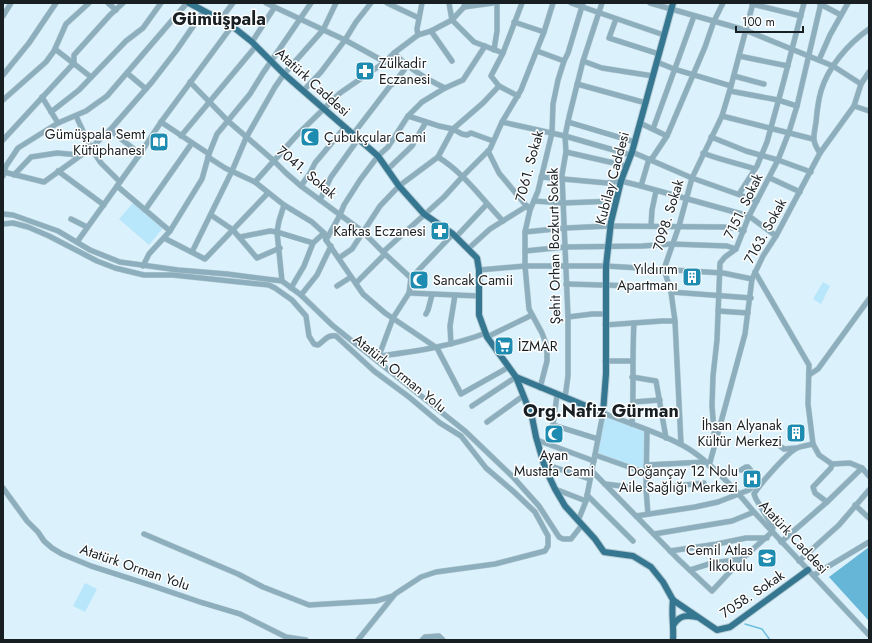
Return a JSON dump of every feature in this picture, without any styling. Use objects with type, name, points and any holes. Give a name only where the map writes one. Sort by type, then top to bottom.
[{"type":"main road","name":"Atatürk Caddesi","points":[[188,3],[232,26],[254,44],[284,74],[378,156],[399,186],[424,214],[455,236],[477,258],[480,296],[479,315],[487,335],[516,378],[603,413]]},
{"type":"main road","name":"Kubilay Caddesi","points":[[603,413],[606,361],[605,285],[610,226],[621,181],[632,153],[672,6]]},
{"type":"main road","points":[[516,378],[532,417],[544,464],[555,489],[565,506],[595,539],[604,552],[633,556],[651,567],[664,582],[673,600],[671,613],[674,624],[673,640]]},
{"type":"main road","name":"7058. Sokak","points":[[673,600],[717,630],[730,627],[808,570]]},
{"type":"main road","points":[[671,613],[677,607],[689,610]]},
{"type":"main road","points":[[674,624],[677,620],[685,616],[700,618]]},
{"type":"street","points":[[3,16],[11,3]]},
{"type":"street","points":[[3,75],[29,43],[56,3]]},
{"type":"street","points":[[3,100],[46,62],[55,49],[66,24],[89,3]]},
{"type":"street","points":[[108,3],[116,10]]},
{"type":"street","points":[[3,140],[74,63],[74,55],[123,3]]},
{"type":"street","points":[[51,112],[79,90],[126,41],[143,28],[161,3]]},
{"type":"street","points":[[188,3],[107,96],[86,111],[58,123],[18,148],[4,165],[4,174],[44,182],[91,148],[110,130],[146,90],[176,51],[203,12]]},
{"type":"street","points":[[220,20],[232,3]]},
{"type":"street","points":[[266,3],[345,40],[385,62]]},
{"type":"street","points":[[143,266],[148,254],[170,231],[202,178],[217,134],[250,94],[311,3]]},
{"type":"street","points":[[192,252],[232,171],[246,138],[275,87],[284,74],[322,30],[335,3]]},
{"type":"street","points":[[303,91],[321,72],[370,3]]},
{"type":"street","points":[[387,3],[419,18]]},
{"type":"street","points":[[418,35],[417,32],[422,3]]},
{"type":"street","points":[[449,3],[452,20],[474,42],[504,54]]},
{"type":"street","points":[[255,182],[297,135],[340,93],[385,62],[394,53],[418,35],[431,31],[452,20],[465,5],[493,3]]},
{"type":"street","points":[[494,50],[497,31],[497,3]]},
{"type":"street","points":[[518,96],[499,86],[491,76],[504,54],[514,22],[522,3]]},
{"type":"street","points":[[356,283],[384,253],[424,214],[444,197],[488,151],[502,122],[518,96],[537,51],[553,3]]},
{"type":"street","points":[[570,3],[583,5],[616,19],[664,35]]},
{"type":"street","name":"Şehit Orhan Bozkurt Sokak","points":[[564,398],[568,376],[568,317],[562,179],[566,152],[565,136],[583,61],[602,3]]},
{"type":"street","points":[[650,3],[672,6],[694,16],[745,30],[833,66],[861,84]]},
{"type":"street","points":[[640,186],[650,160],[667,136],[705,48],[714,21],[723,3]]},
{"type":"street","points":[[740,194],[761,156],[788,66],[804,3]]},
{"type":"street","points":[[819,60],[848,3]]},
{"type":"street","points":[[753,4],[801,16]]},
{"type":"street","name":"7098. Sokak","points":[[681,444],[675,321],[671,292],[664,269],[679,226],[685,199],[692,178],[722,116],[753,4]]},
{"type":"street","points":[[820,4],[841,15]]},
{"type":"street","name":"7151. Sokak","points":[[715,443],[712,406],[720,263],[725,257],[736,249],[749,216],[770,178],[789,132],[797,106],[820,4]]},
{"type":"street","name":"7061. Sokak","points":[[540,388],[547,361],[546,344],[542,332],[529,309],[525,266],[528,208],[534,201],[542,177],[552,133],[553,104],[558,80],[583,5]]},
{"type":"street","points":[[181,136],[210,102],[254,44],[274,8]]},
{"type":"street","points":[[653,129],[694,16]]},
{"type":"street","points":[[616,19],[609,38],[659,54]]},
{"type":"street","points":[[514,22],[544,32]]},
{"type":"street","points":[[77,242],[161,122],[232,26]]},
{"type":"street","points":[[820,153],[813,139],[821,90],[833,66],[853,42],[869,29]]},
{"type":"street","points":[[431,31],[452,61]]},
{"type":"street","points":[[326,240],[344,205],[360,180],[378,156],[388,147],[408,116],[422,102],[445,88],[463,80],[485,46]]},
{"type":"street","points":[[55,49],[91,77]]},
{"type":"street","points":[[537,51],[564,61]]},
{"type":"street","points":[[394,53],[407,66],[427,79],[445,88]]},
{"type":"street","points":[[739,56],[788,66]]},
{"type":"street","points":[[583,61],[602,68],[653,76]]},
{"type":"street","points":[[657,62],[730,89],[797,106]]},
{"type":"street","points":[[354,134],[407,66]]},
{"type":"street","name":"7163. Sokak","points":[[709,466],[745,334],[751,298],[752,279],[763,256],[776,236],[820,153],[854,106],[861,84],[869,72]]},
{"type":"street","points":[[127,73],[146,90]]},
{"type":"street","points":[[734,76],[764,84]]},
{"type":"street","name":"7041. Sokak","points":[[190,82],[246,138],[274,160],[301,186],[362,231],[411,278]]},
{"type":"street","points":[[577,84],[646,103]]},
{"type":"street","points":[[339,258],[352,249],[362,231],[380,206],[399,186],[438,157],[453,129],[499,86]]},
{"type":"street","points":[[42,97],[58,123]]},
{"type":"street","points":[[854,106],[869,111]]},
{"type":"street","points":[[76,116],[91,148],[118,184],[170,231]]},
{"type":"street","points":[[408,116],[453,129],[462,134],[467,135],[471,133],[493,140]]},
{"type":"street","points":[[722,116],[813,139]]},
{"type":"street","points":[[161,122],[232,171],[255,182],[284,205],[312,222],[324,233],[326,240],[363,294],[393,318],[437,348],[461,394],[509,366]]},
{"type":"street","points":[[388,169],[412,146],[426,122]]},
{"type":"street","points":[[502,122],[632,153],[692,178],[757,201]]},
{"type":"street","points":[[568,122],[635,142]]},
{"type":"street","points":[[640,123],[667,136]]},
{"type":"street","points":[[301,186],[310,173],[314,163],[345,127]]},
{"type":"street","points":[[110,130],[140,154]]},
{"type":"street","points":[[711,137],[761,156],[778,160],[811,172]]},
{"type":"street","points":[[320,200],[331,177],[359,138]]},
{"type":"street","points":[[145,210],[192,143]]},
{"type":"street","points":[[468,248],[490,229],[528,208],[499,173],[488,151]]},
{"type":"street","points":[[566,152],[627,166]]},
{"type":"street","points":[[14,175],[31,157],[57,153],[80,155]]},
{"type":"street","points":[[703,153],[721,160],[755,169]]},
{"type":"street","points":[[438,157],[448,163],[463,176],[503,221]]},
{"type":"street","points":[[58,171],[104,205]]},
{"type":"street","points":[[542,177],[607,183],[621,181],[749,216],[776,236]]},
{"type":"street","points":[[770,178],[800,192]]},
{"type":"street","points":[[651,226],[652,210],[656,190]]},
{"type":"street","points":[[164,238],[205,259],[268,193]]},
{"type":"street","points":[[534,201],[563,203],[616,201]]},
{"type":"street","points":[[380,359],[380,353],[393,318],[409,293],[411,278],[487,204]]},
{"type":"street","points":[[282,281],[280,248],[277,232],[284,205]]},
{"type":"street","points":[[3,214],[13,215],[58,231],[106,258],[120,262],[143,266],[282,281],[301,295],[332,324],[380,359],[470,436],[513,477],[539,506],[559,537],[563,539],[572,538],[580,523],[587,498],[603,413]]},
{"type":"street","points":[[211,215],[233,230],[257,258],[280,248]]},
{"type":"street","points":[[71,219],[87,227]]},
{"type":"street","name":"Atatürk Orman Yolu","points":[[3,224],[13,223],[28,227],[49,236],[97,261],[116,268],[144,275],[172,275],[253,282],[269,285],[275,288],[292,300],[306,316],[309,336],[314,344],[318,345],[332,335],[336,336],[374,371],[409,397],[440,423],[461,436],[486,468],[535,512],[548,536],[548,546],[545,551],[495,564],[436,572],[421,577],[394,596],[358,640]]},
{"type":"street","points":[[526,232],[565,228],[610,226],[723,227],[735,228],[744,231]]},
{"type":"street","points":[[240,237],[270,231],[313,243]]},
{"type":"street","points":[[291,288],[304,266],[313,243],[324,233]]},
{"type":"street","points":[[525,251],[565,247],[672,244],[728,246],[736,249]]},
{"type":"street","points":[[301,295],[316,275],[331,246]]},
{"type":"street","points":[[479,270],[525,266],[606,266],[719,273],[752,279]]},
{"type":"street","points":[[756,272],[809,364],[808,404],[813,444],[819,455],[832,464],[850,463],[862,468],[869,476]]},
{"type":"street","points":[[337,286],[351,277]]},
{"type":"street","points":[[566,284],[637,286]]},
{"type":"street","points":[[671,292],[718,294],[751,298]]},
{"type":"street","points":[[409,293],[480,296]]},
{"type":"street","points":[[426,314],[432,295]]},
{"type":"street","points":[[451,344],[450,326],[455,295]]},
{"type":"street","points":[[809,375],[818,369],[868,300]]},
{"type":"street","points":[[718,311],[748,313]]},
{"type":"street","points":[[380,359],[437,348],[487,335],[532,314]]},
{"type":"street","points":[[568,317],[605,314]]},
{"type":"street","points":[[605,325],[675,321]]},
{"type":"street","points":[[632,424],[632,361],[634,323]]},
{"type":"street","points":[[606,361],[632,361]]},
{"type":"street","points":[[632,377],[656,381],[666,438]]},
{"type":"street","points":[[472,406],[516,378]]},
{"type":"street","points":[[557,395],[554,425],[598,439]]},
{"type":"street","points":[[487,422],[523,396]]},
{"type":"street","points":[[633,402],[660,400]]},
{"type":"street","name":"Atatürk Caddesi","points":[[603,413],[681,444],[705,462],[739,493],[772,532],[869,634]]},
{"type":"street","points":[[647,430],[646,489],[648,514]]},
{"type":"street","points":[[537,440],[594,461]]},
{"type":"street","points":[[780,446],[784,449],[813,444]]},
{"type":"street","points":[[592,471],[670,551],[712,590],[742,558],[767,538],[772,532],[773,527],[754,494],[766,478],[796,448]]},
{"type":"street","points":[[595,455],[646,473]]},
{"type":"street","points":[[646,465],[705,462]]},
{"type":"street","points":[[544,464],[590,479]]},
{"type":"street","points":[[827,502],[815,493],[813,487],[831,468],[832,464]]},
{"type":"street","points":[[636,516],[718,502],[748,490],[759,480],[748,468],[746,467],[741,470]]},
{"type":"street","points":[[782,542],[862,468]]},
{"type":"street","points":[[605,484],[646,489],[704,483]]},
{"type":"street","name":"Atatürk Orman Yolu","points":[[3,488],[27,521],[38,532],[44,541],[62,554],[90,566],[240,614],[286,637],[306,640]]},
{"type":"street","points":[[555,489],[587,498],[633,541]]},
{"type":"street","points":[[800,561],[839,525],[869,490]]},
{"type":"street","points":[[855,505],[869,518]]},
{"type":"street","points":[[654,534],[732,521],[754,512]]},
{"type":"street","points":[[144,534],[238,574],[263,587],[308,605],[376,601],[394,596]]},
{"type":"street","points":[[670,551],[746,538],[767,538]]},
{"type":"street","points":[[814,575],[869,542]]},
{"type":"street","points":[[690,570],[712,563],[742,558]]},
{"type":"street","points":[[422,640],[425,637],[439,636],[443,640]]},
{"type":"shaded area","points":[[134,202],[163,228],[149,245],[119,219]]},
{"type":"shaded area","points":[[823,282],[830,286],[821,304],[813,299]]},
{"type":"shaded area","points":[[605,416],[645,432],[645,470],[598,453]]},
{"type":"shaded area","points":[[869,547],[869,621],[829,577]]},
{"type":"shaded area","points":[[85,583],[97,589],[85,612],[73,606]]},
{"type":"waterway","points":[[745,624],[762,629],[770,640]]},
{"type":"place","name":"Zülkadir Eczanesi","points":[[365,71]]},
{"type":"place","name":"Çubukçular Cami","points":[[310,137]]},
{"type":"place","name":"Gümüşpala Semt Kütüphanesi","points":[[159,142]]},
{"type":"place","name":"Kafkas Eczanesi","points":[[440,231]]},
{"type":"place","name":"Yıldırım Apartmanı","points":[[692,277]]},
{"type":"place","name":"Sancak Camii","points":[[419,280]]},
{"type":"place","name":"İZMAR","points":[[504,346]]},
{"type":"place","name":"İhsan Alyanak Kültür Merkezi","points":[[796,433]]},
{"type":"place","name":"Ayan Mustafa Cami","points":[[554,434]]},
{"type":"place","name":"Doğançay 12 Nolu Aile Sağlığı Merkezi","points":[[752,479]]},
{"type":"place","name":"Cemil Atlas İlkokulu","points":[[767,558]]},
{"type":"district","name":"Gümüşpala","points":[[219,19]]},
{"type":"district","name":"Org.Nafiz Gürman","points":[[601,411]]}]
